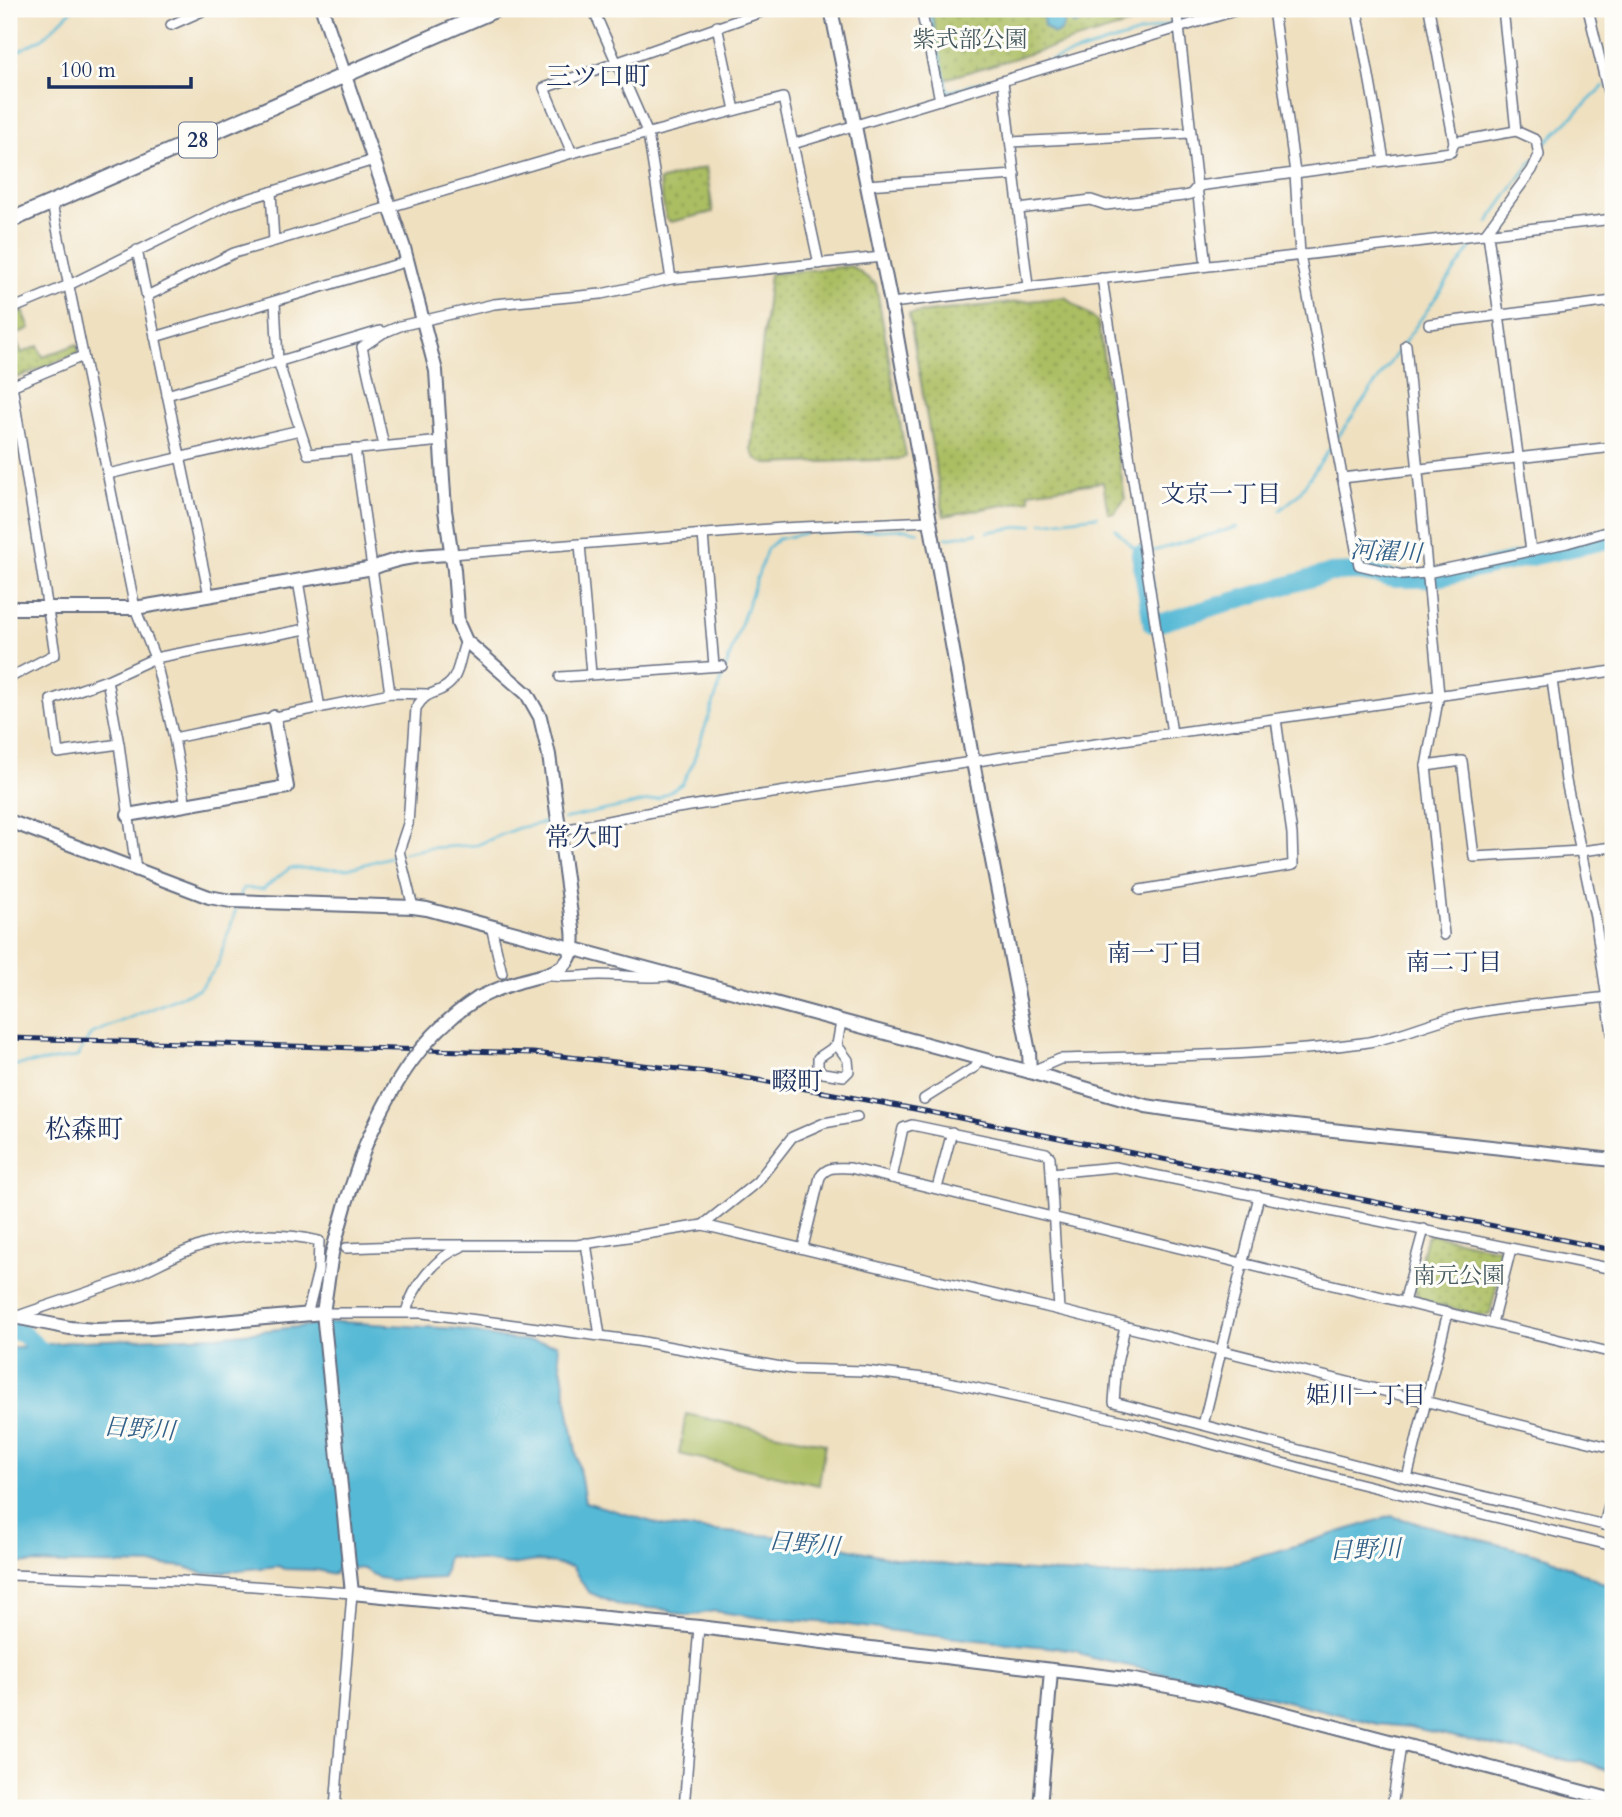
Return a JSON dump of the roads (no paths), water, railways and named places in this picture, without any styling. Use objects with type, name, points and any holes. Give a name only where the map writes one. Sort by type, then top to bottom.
[{"type":"main road","name":"28","points":[[9,221],[497,9]]},
{"type":"street","points":[[171,25],[207,9]]},
{"type":"street","points":[[322,9],[408,261],[438,381],[445,510],[458,624],[466,641],[527,694],[540,717],[549,755],[573,935],[573,949],[566,965],[478,998],[443,1023],[415,1054],[394,1084],[366,1144],[332,1253],[323,1317],[352,1593],[335,1808]]},
{"type":"street","points":[[593,9],[648,134],[671,279]]},
{"type":"street","points":[[572,153],[544,88],[770,9]]},
{"type":"street","points":[[831,9],[891,303],[972,762],[1029,1052],[1030,1072]]},
{"type":"street","points":[[921,9],[940,100]]},
{"type":"street","points":[[1177,9],[1206,266]]},
{"type":"street","points":[[793,144],[1241,9]]},
{"type":"street","points":[[1273,9],[1295,173],[1300,255],[1359,565],[1402,575],[1427,573],[1613,530]]},
{"type":"street","points":[[1357,9],[1384,160]]},
{"type":"street","points":[[1019,209],[1091,200],[1106,205],[1184,196],[1191,194],[1198,186],[1451,152],[1454,142],[1429,9]]},
{"type":"street","points":[[1503,9],[1516,131]]},
{"type":"street","points":[[1588,9],[1613,113]]},
{"type":"street","points":[[717,26],[735,110]]},
{"type":"street","points":[[1003,82],[1028,286]]},
{"type":"street","points":[[147,296],[234,253],[572,153],[783,98],[819,264]]},
{"type":"street","points":[[1454,142],[1516,131],[1536,141],[1539,155],[1532,170],[1487,234],[1531,551]]},
{"type":"street","points":[[1011,142],[1190,133]]},
{"type":"street","points":[[9,310],[69,285],[232,204],[374,160]]},
{"type":"street","points":[[866,184],[1015,175]]},
{"type":"street","points":[[271,192],[274,241]]},
{"type":"street","points":[[52,204],[135,608],[155,658],[174,737],[186,806]]},
{"type":"street","points":[[891,303],[1613,219]]},
{"type":"street","points":[[138,250],[209,595]]},
{"type":"street","points":[[167,395],[423,320],[494,304],[601,294],[671,279],[882,257]]},
{"type":"street","points":[[155,337],[408,261]]},
{"type":"street","points":[[1102,278],[1172,733]]},
{"type":"street","points":[[1429,324],[1613,301]]},
{"type":"street","points":[[275,302],[278,361],[308,454],[442,442]]},
{"type":"street","points":[[384,446],[362,346],[392,329]]},
{"type":"street","points":[[1406,345],[1439,695],[1426,766],[1444,934]]},
{"type":"street","points":[[9,678],[55,654],[10,386],[83,356]]},
{"type":"street","points":[[108,474],[300,430]]},
{"type":"street","points":[[1342,478],[1613,447]]},
{"type":"street","points":[[355,449],[390,693]]},
{"type":"street","points":[[9,608],[135,608],[373,568],[384,563],[422,556],[782,528],[930,521]]},
{"type":"street","points":[[560,677],[718,666],[703,534]]},
{"type":"street","points":[[580,544],[591,674]]},
{"type":"street","points":[[298,580],[320,708]]},
{"type":"street","points":[[119,744],[58,753],[51,700],[107,680],[155,658],[306,629]]},
{"type":"street","points":[[174,737],[390,693],[427,694],[444,688],[453,681],[466,641]]},
{"type":"street","points":[[558,824],[1613,671]]},
{"type":"street","points":[[107,680],[119,744],[136,870]]},
{"type":"street","points":[[1552,680],[1566,781],[1610,997],[1613,1040]]},
{"type":"street","points":[[413,907],[400,851],[408,824],[416,708],[427,694]]},
{"type":"street","points":[[128,815],[286,787],[274,717]]},
{"type":"street","points":[[1140,890],[1293,864],[1292,834],[1276,719]]},
{"type":"street","points":[[1426,766],[1462,761],[1474,857],[1613,847]]},
{"type":"street","points":[[9,821],[209,897],[239,901],[413,907],[1030,1072],[1146,1106],[1239,1120],[1613,1160]]},
{"type":"street","points":[[491,926],[502,973]]},
{"type":"street","points":[[545,975],[558,978],[594,975],[653,978],[672,975]]},
{"type":"street","points":[[1030,1072],[1060,1059],[1265,1053],[1366,1042],[1461,1016],[1610,997]]},
{"type":"street","points":[[837,1045],[842,1022]]},
{"type":"street","points":[[924,1099],[975,1067],[979,1059]]},
{"type":"street","points":[[703,1225],[757,1182],[792,1137],[824,1123],[857,1117]]},
{"type":"street","points":[[892,1178],[903,1128],[912,1125],[1046,1153],[1050,1157],[1059,1310]]},
{"type":"street","points":[[937,1188],[952,1132]]},
{"type":"street","points":[[1051,1173],[1115,1167],[1613,1269]]},
{"type":"street","points":[[803,1247],[820,1177],[830,1168],[850,1168],[1613,1353]]},
{"type":"street","points":[[1203,1425],[1259,1196]]},
{"type":"street","points":[[346,1248],[556,1246],[703,1225],[803,1247],[1613,1448]]},
{"type":"street","points":[[1404,1302],[1424,1229]]},
{"type":"street","points":[[11,1317],[134,1275],[204,1244],[275,1235],[300,1236],[319,1241],[318,1271],[307,1315]]},
{"type":"street","points":[[586,1243],[600,1336]]},
{"type":"street","points":[[406,1312],[410,1296],[438,1262],[450,1251],[466,1245]]},
{"type":"street","points":[[1492,1323],[1511,1249]]},
{"type":"street","points":[[11,1317],[96,1330],[307,1315],[323,1317],[406,1312],[672,1346],[792,1369],[889,1373],[999,1392],[1142,1425],[1341,1479],[1613,1546]]},
{"type":"street","points":[[1407,1478],[1448,1312]]},
{"type":"street","points":[[1125,1328],[1116,1363],[1114,1402],[1407,1478],[1609,1526],[1613,1490]]},
{"type":"street","points":[[9,1575],[182,1581],[352,1593],[699,1627],[1133,1680],[1211,1694],[1613,1800]]},
{"type":"street","points":[[684,1808],[699,1627]]},
{"type":"street","points":[[1040,1808],[1051,1670]]},
{"type":"street","points":[[1392,1808],[1401,1745]]},
{"type":"water","points":[[1042,9],[1076,9],[1078,12],[1086,10],[1087,15],[1079,23],[1073,24],[1067,16],[1061,31],[1054,34],[1044,26]]},
{"type":"water","name":"日野川","points":[[340,1322],[458,1329],[501,1338],[557,1344],[585,1502],[669,1527],[807,1539],[887,1557],[956,1566],[1153,1576],[1238,1562],[1391,1516],[1548,1557],[1613,1588],[1613,1772],[1582,1761],[1569,1761],[1409,1727],[1378,1724],[1251,1692],[1092,1658],[1077,1650],[714,1611],[688,1616],[663,1609],[621,1606],[588,1592],[572,1567],[537,1561],[510,1565],[448,1556],[443,1578],[391,1580],[379,1578],[363,1569],[340,1566],[334,1574],[317,1570],[284,1569],[278,1566],[204,1574],[186,1567],[163,1565],[9,1563],[9,1348],[80,1341],[217,1336]]},
{"type":"waterway","points":[[9,56],[43,38],[73,9]]},
{"type":"waterway","points":[[929,9],[948,92],[1217,9]]},
{"type":"waterway","points":[[1157,9],[1159,15]]},
{"type":"waterway","points":[[1541,147],[1604,86]]},
{"type":"waterway","points":[[1488,222],[1533,159]]},
{"type":"waterway","points":[[1338,437],[1477,239]]},
{"type":"waterway","points":[[1280,510],[1298,495],[1332,445]]},
{"type":"waterway","points":[[1042,523],[1097,516]]},
{"type":"waterway","points":[[987,532],[1033,525]]},
{"type":"waterway","points":[[1153,551],[1237,527]]},
{"type":"waterway","points":[[815,533],[906,529],[919,532]]},
{"type":"waterway","points":[[1115,529],[1140,554]]},
{"type":"waterway","points":[[563,819],[658,799],[682,784],[692,765],[767,549],[778,539],[806,533]]},
{"type":"waterway","points":[[946,538],[977,533]]},
{"type":"waterway","name":"河濯川","points":[[1159,623],[1329,573],[1359,572],[1395,579],[1432,579],[1613,539]]},
{"type":"waterway","name":"河濯川","points":[[1140,554],[1152,624]]},
{"type":"waterway","points":[[403,853],[428,848],[477,845],[518,828],[553,821]]},
{"type":"waterway","points":[[240,897],[243,888],[263,889],[290,868],[347,869],[397,855]]},
{"type":"waterway","points":[[9,1066],[77,1057],[91,1034],[199,989],[217,967],[237,906]]},
{"type":"waterway","points":[[9,1331],[22,1333],[54,1362]]},
{"type":"railway","points":[[9,1038],[533,1053],[725,1074],[915,1109],[1613,1250]]},
{"type":"district","name":"三ツ口町","points":[[598,76]]},
{"type":"district","name":"文京一丁目","points":[[1221,494]]},
{"type":"district","name":"常久町","points":[[584,837]]},
{"type":"district","name":"南一丁目","points":[[1155,953]]},
{"type":"district","name":"南二丁目","points":[[1454,962]]},
{"type":"district","name":"畷町","points":[[797,1081]]},
{"type":"district","name":"松森町","points":[[84,1129]]},
{"type":"district","name":"姫川一丁目","points":[[1366,1395]]},
{"type":"park label","name":"紫式部公園","points":[[970,39]]},
{"type":"park label","name":"南元公園","points":[[1459,1275]]}]
